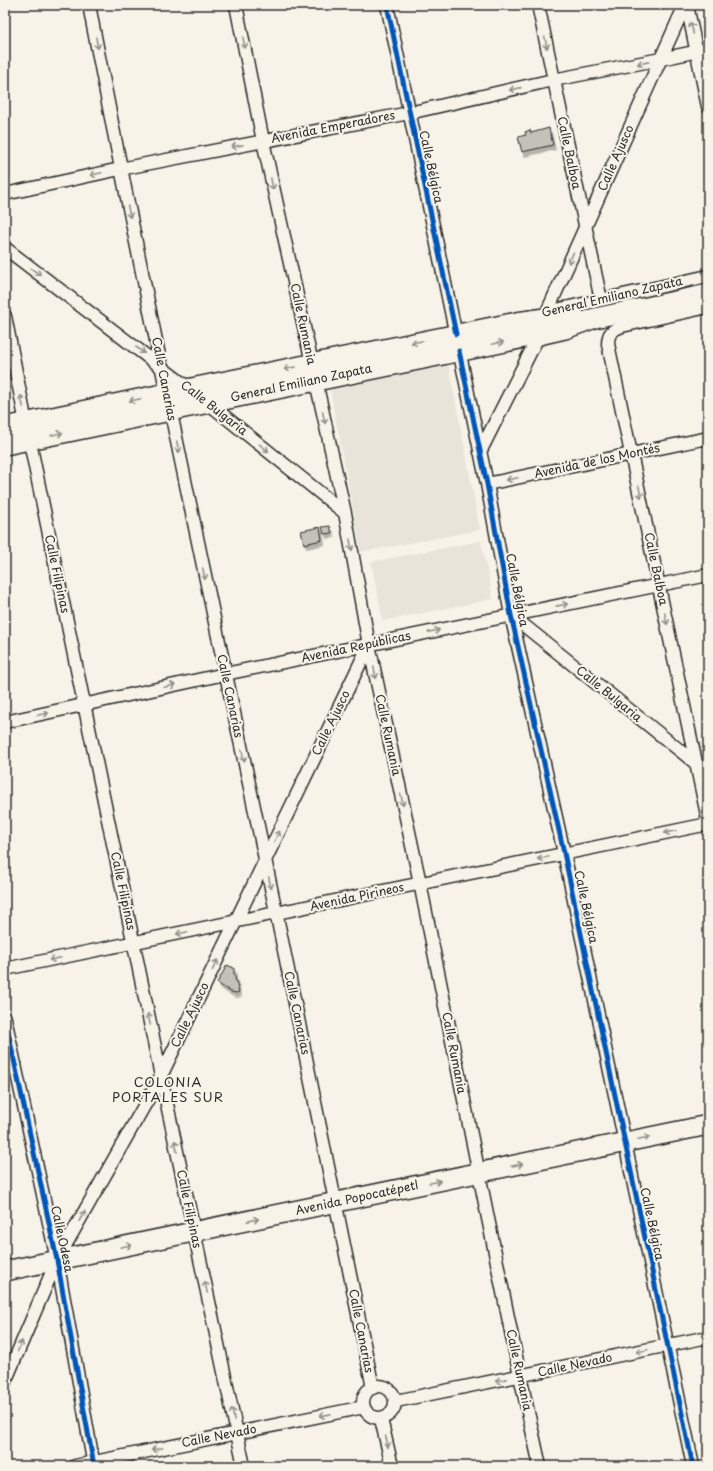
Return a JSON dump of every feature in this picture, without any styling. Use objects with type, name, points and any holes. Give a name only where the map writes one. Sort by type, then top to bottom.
[{"type":"main road","name":"General Emiliano Zapata","points":[[168,402],[189,389],[313,372],[458,342],[539,335],[565,329],[596,318],[708,294]]},
{"type":"main road","name":"General Emiliano Zapata","points":[[458,342],[517,322],[545,318],[596,318]]},
{"type":"main road","name":"General Emiliano Zapata","points":[[5,445],[28,431],[168,402],[208,403],[313,372]]},
{"type":"main road","name":"General Emiliano Zapata","points":[[5,427],[28,431]]},
{"type":"main road","name":"Avenida Popocatépetl","points":[[5,1271],[708,1125]]},
{"type":"street","name":"Calle Canarias","points":[[89,5],[120,169],[225,674],[266,860],[372,1388]]},
{"type":"street","name":"Calle Rumania","points":[[236,5],[263,141],[345,512],[369,645],[420,883],[520,1376],[540,1466]]},
{"type":"street","name":"Calle Bélgica","points":[[387,5],[487,484],[510,615],[564,853],[693,1466]]},
{"type":"street","name":"Calle Balboa","points":[[538,5],[601,300]]},
{"type":"street","points":[[686,5],[702,50],[708,107]]},
{"type":"street","name":"Calle Ajusco","points":[[547,312],[686,5]]},
{"type":"street","name":"Avenida Emperadores","points":[[5,194],[120,169],[409,113],[553,80],[702,50]]},
{"type":"street","name":"Calle Bulgaria","points":[[5,248],[162,367],[345,512]]},
{"type":"street","name":"General Emiliano Zapata","points":[[517,322],[547,312],[708,276]]},
{"type":"street","name":"Calle Balboa","points":[[708,307],[622,326],[610,333],[608,344],[708,820]]},
{"type":"street","name":"Calle Filipinas","points":[[5,316],[133,943],[244,1466]]},
{"type":"street","points":[[480,452],[539,335]]},
{"type":"street","name":"Avenida de los Montés","points":[[487,484],[708,438]]},
{"type":"street","name":"Avenida Repúblicas","points":[[5,722],[225,674],[708,575]]},
{"type":"street","name":"Calle Bulgaria","points":[[510,615],[708,773]]},
{"type":"street","name":"Calle Ajusco","points":[[5,1382],[57,1260],[161,1076],[369,645]]},
{"type":"street","name":"Avenida Pirineos","points":[[5,969],[708,824]]},
{"type":"street","name":"Calle Odesa","points":[[5,1018],[57,1260],[94,1464]]},
{"type":"street","name":"Calle Nevado","points":[[396,1401],[708,1337]]},
{"type":"street","points":[[383,1386],[388,1388],[396,1401],[392,1413],[381,1419],[368,1415],[363,1402],[364,1396],[368,1391],[372,1388],[383,1386]]},
{"type":"street","name":"Calle Nevado","points":[[75,1466],[94,1464],[237,1432],[364,1407]]},
{"type":"street","points":[[381,1419],[392,1466]]},
{"type":"shaded area","points":[[448,361],[480,530],[361,552],[329,383]]},
{"type":"shaded area","points":[[481,541],[493,599],[383,621],[371,562]]},
{"type":"building","points":[[549,128],[553,145],[522,152],[518,137],[526,135],[525,132],[530,130],[531,133]]},
{"type":"building","points":[[330,526],[332,533],[324,534],[322,527]]},
{"type":"building","points":[[320,527],[322,540],[304,544],[301,531]]},
{"type":"building","points":[[227,965],[234,968],[234,974],[239,992],[231,992],[217,983]]},
{"type":"cycle path","points":[[387,5],[456,334]]},
{"type":"cycle path","points":[[459,351],[487,484],[511,615],[564,853],[693,1466]]},
{"type":"cycle path","points":[[5,1018],[57,1260],[94,1466]]},
{"type":"district","name":"COLONIA PORTALES SUR","points":[[168,1090]]}]
